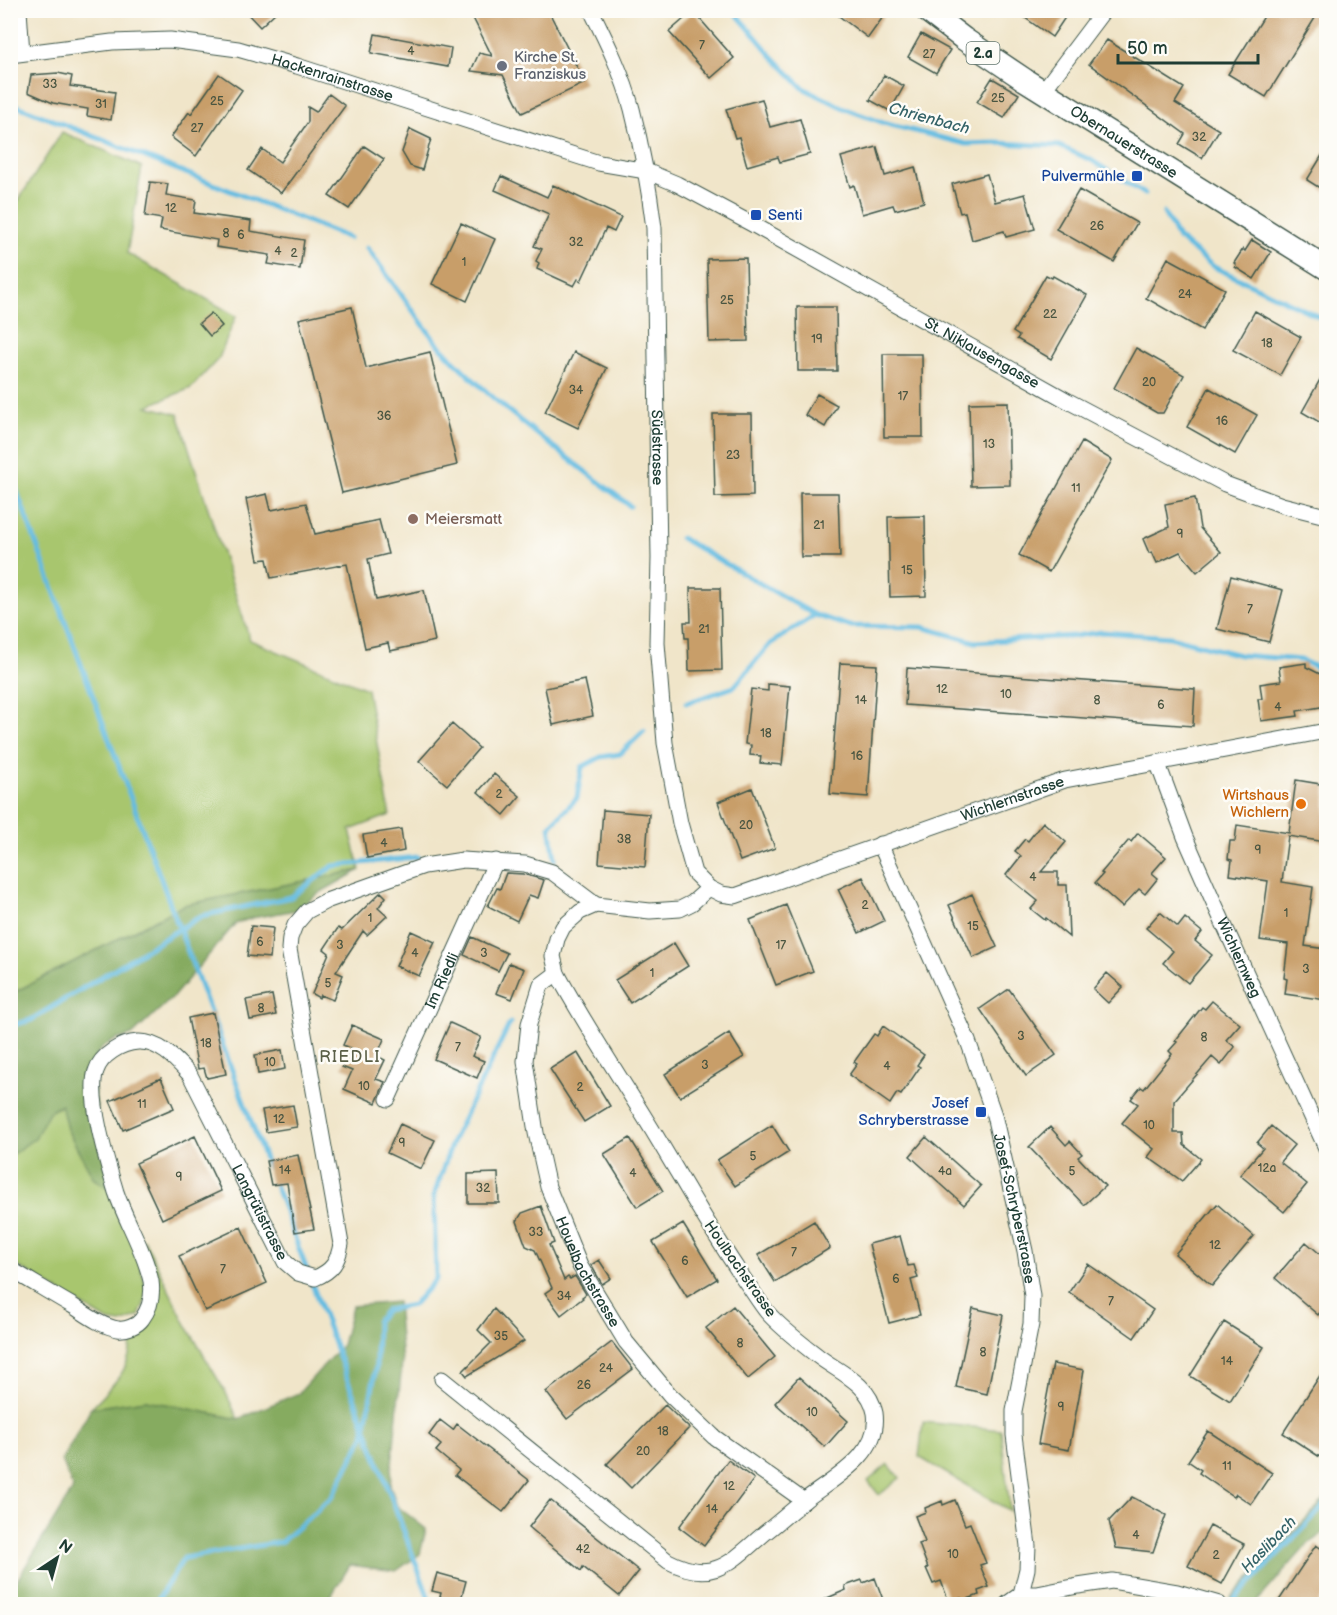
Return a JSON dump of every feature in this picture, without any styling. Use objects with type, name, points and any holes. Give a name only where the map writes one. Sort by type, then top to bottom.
[{"type":"main road","name":"Obernauerstrasse","points":[[926,10],[964,39],[1043,91],[1326,268]]},
{"type":"street","points":[[16,54],[19,10]]},
{"type":"street","name":"Südstrasse","points":[[591,10],[610,49],[632,107],[646,171],[654,228],[659,558],[658,672],[665,743],[680,823],[694,873],[709,888]]},
{"type":"street","points":[[1043,91],[1104,10]]},
{"type":"street","name":"Hackenrainstrasse","points":[[16,54],[112,42],[170,40],[238,49],[599,163],[646,171]]},
{"type":"street","name":"St. Niklausengasse","points":[[646,171],[677,184],[752,224],[1068,401],[1225,484],[1282,505],[1326,516]]},
{"type":"street","name":"Wichlernstrasse","points":[[709,888],[721,894],[735,896],[1065,780],[1326,731]]},
{"type":"street","name":"Wichlernweg","points":[[1158,764],[1185,837],[1326,1148]]},
{"type":"street","name":"Josef-Schryberstrasse","points":[[880,844],[968,1041],[994,1114],[1024,1251],[1032,1296],[1030,1324],[1014,1411],[1014,1435],[1028,1546],[1027,1569],[1021,1594]]},
{"type":"street","name":"Langrütistrasse","points":[[10,1269],[101,1323],[119,1329],[139,1323],[151,1305],[151,1282],[141,1247],[117,1193],[99,1127],[93,1090],[96,1071],[109,1053],[121,1045],[140,1041],[154,1045],[170,1054],[190,1075],[285,1262],[298,1273],[315,1278],[328,1273],[339,1258],[341,1244],[289,949],[295,925],[307,910],[326,901],[424,866],[463,860],[525,864],[552,872],[596,905]]},
{"type":"street","name":"Im Riedli","points":[[388,1099],[496,861]]},
{"type":"street","points":[[556,973],[553,956],[557,939],[563,927],[580,912],[596,905],[650,911],[680,909],[692,903],[709,888]]},
{"type":"street","name":"Houelbachstrasse","points":[[556,973],[541,985],[529,1024],[525,1061],[536,1133],[549,1187],[580,1266],[626,1342],[670,1395],[714,1437],[804,1501]]},
{"type":"street","name":"Houlbachstrasse","points":[[442,1379],[668,1561],[683,1569],[699,1572],[715,1570],[732,1561],[804,1501],[852,1466],[868,1444],[875,1428],[875,1412],[868,1396],[852,1377],[821,1358],[768,1313],[722,1247],[556,973]]},
{"type":"street","points":[[1007,1605],[1021,1594],[1038,1594],[1112,1581],[1177,1592],[1219,1605]]},
{"type":"green space","points":[[62,132],[142,167],[127,253],[236,316],[219,358],[191,388],[147,406],[178,414],[250,640],[367,689],[390,815],[350,830],[360,870],[184,905],[11,994],[11,212]]},
{"type":"green space","points":[[360,870],[321,892],[296,910],[252,918],[235,924],[173,997],[132,1035],[115,1040],[103,1047],[97,1054],[91,1069],[110,1189],[94,1179],[67,1129],[61,1105],[49,1112],[35,1138],[11,1155],[11,994],[184,905]]},
{"type":"green space","points":[[62,1105],[67,1129],[81,1155],[110,1189],[133,1242],[148,1293],[139,1316],[121,1323],[108,1321],[11,1262],[10,1155],[21,1149],[49,1112]]},
{"type":"green space","points":[[144,1239],[185,1323],[226,1393],[238,1419],[146,1400],[91,1408],[115,1383],[126,1366],[131,1345],[131,1332],[150,1317]]},
{"type":"green space","points":[[397,1302],[402,1363],[390,1485],[397,1506],[426,1529],[420,1554],[396,1571],[350,1565],[326,1604],[11,1604],[11,1590],[73,1489],[62,1460],[91,1408],[146,1400],[238,1419],[299,1393],[342,1345],[352,1306]]},
{"type":"green space","points":[[923,1422],[1001,1430],[1010,1511],[919,1457]]},
{"type":"green space","points":[[888,1464],[900,1478],[879,1495],[868,1481]]},
{"type":"green space","points":[[1326,1498],[1326,1531],[1308,1544],[1255,1604],[1231,1598]]},
{"type":"building","points":[[244,10],[278,10],[260,27]]},
{"type":"building","name":"Kirche St. Franziskus","points":[[469,10],[548,10],[585,83],[522,113],[503,75],[471,71],[479,53],[492,56]]},
{"type":"building","points":[[831,10],[888,10],[868,38]]},
{"type":"building","points":[[1014,10],[1070,10],[1052,37]]},
{"type":"building","points":[[1268,10],[1320,10],[1266,97],[1228,74]]},
{"type":"building","points":[[693,11],[734,58],[711,78],[669,32]]},
{"type":"building","points":[[375,34],[451,48],[448,67],[371,53]]},
{"type":"building","points":[[921,34],[950,50],[936,73],[908,57]]},
{"type":"building","points":[[1107,40],[1184,88],[1175,103],[1219,130],[1202,158],[1179,144],[1185,134],[1089,64]]},
{"type":"building","points":[[58,73],[72,76],[70,86],[115,92],[111,120],[87,116],[88,109],[53,103],[28,92],[31,75]]},
{"type":"building","points":[[219,74],[242,90],[196,156],[171,137],[189,112],[191,114]]},
{"type":"building","points":[[884,75],[904,86],[890,111],[870,100]]},
{"type":"building","points":[[992,78],[1019,94],[1004,118],[977,102]]},
{"type":"building","points":[[329,94],[345,106],[281,193],[248,170],[262,149],[280,162],[308,122],[308,107],[316,112]]},
{"type":"building","points":[[762,99],[770,127],[800,119],[810,154],[780,162],[778,157],[747,166],[739,137],[735,138],[726,109]]},
{"type":"building","points":[[410,129],[431,139],[422,170],[410,166],[402,152]]},
{"type":"building","points":[[364,146],[384,159],[349,209],[329,196]]},
{"type":"building","points":[[877,147],[885,176],[915,167],[924,202],[895,210],[893,205],[862,214],[854,185],[850,187],[841,157]]},
{"type":"building","points":[[1326,149],[1326,192],[1307,180]]},
{"type":"building","points":[[987,174],[995,202],[1025,194],[1035,229],[1006,237],[1004,231],[972,240],[965,212],[960,213],[952,184]]},
{"type":"building","points":[[501,176],[547,197],[553,185],[621,217],[614,232],[606,228],[581,281],[578,279],[574,286],[537,269],[539,263],[536,261],[542,249],[534,246],[549,214],[495,190]]},
{"type":"building","points":[[150,182],[168,184],[166,195],[196,200],[194,213],[251,221],[250,231],[304,240],[300,269],[268,264],[270,255],[216,247],[217,240],[160,230],[162,219],[145,216]]},
{"type":"building","points":[[1079,190],[1137,223],[1114,262],[1056,229]]},
{"type":"building","points":[[461,223],[495,239],[467,301],[432,284]]},
{"type":"building","points":[[1252,240],[1271,252],[1254,279],[1235,267],[1234,263]]},
{"type":"building","points":[[746,258],[748,341],[709,342],[707,259]]},
{"type":"building","points":[[1168,258],[1225,289],[1202,330],[1146,298]]},
{"type":"building","points":[[1046,275],[1052,278],[1053,276],[1087,295],[1051,359],[1017,339],[1019,336],[1013,332]]},
{"type":"building","points":[[352,307],[366,368],[430,352],[457,465],[342,493],[299,319]]},
{"type":"building","points":[[797,307],[836,307],[837,371],[798,371]]},
{"type":"building","points":[[1255,311],[1301,337],[1280,375],[1233,350]]},
{"type":"building","points":[[211,313],[222,326],[210,336],[199,323]]},
{"type":"building","points":[[1136,348],[1184,375],[1163,413],[1157,413],[1114,388]]},
{"type":"building","points":[[574,352],[607,368],[578,428],[545,412]]},
{"type":"building","points":[[883,354],[922,354],[923,437],[884,437]]},
{"type":"building","points":[[1326,369],[1326,426],[1302,412]]},
{"type":"building","points":[[1209,388],[1257,415],[1235,454],[1187,427]]},
{"type":"building","points":[[817,394],[837,405],[825,427],[805,415]]},
{"type":"building","points":[[1008,402],[1010,485],[971,486],[969,403]]},
{"type":"building","points":[[713,414],[752,414],[753,496],[715,497]]},
{"type":"building","points":[[1082,442],[1112,460],[1049,572],[1019,555]]},
{"type":"building","points":[[800,493],[838,493],[840,557],[801,557]]},
{"type":"building","points":[[267,494],[271,510],[306,503],[315,534],[379,520],[388,554],[368,559],[376,600],[424,590],[435,641],[390,651],[388,643],[365,648],[347,564],[271,578],[267,559],[258,560],[246,499]]},
{"type":"building","points":[[1195,498],[1200,528],[1221,552],[1197,572],[1180,552],[1157,563],[1152,552],[1149,553],[1143,539],[1169,527],[1165,504]]},
{"type":"building","points":[[925,516],[926,596],[890,597],[888,517]]},
{"type":"building","points":[[1231,576],[1283,590],[1269,642],[1217,629]]},
{"type":"building","points":[[690,588],[720,588],[722,670],[689,671],[688,638],[685,638],[684,622],[691,622]]},
{"type":"building","points":[[840,663],[877,665],[868,797],[830,794]]},
{"type":"building","points":[[1306,663],[1306,667],[1326,677],[1326,706],[1297,711],[1298,716],[1261,721],[1258,699],[1262,699],[1260,684],[1281,681],[1279,667]]},
{"type":"building","points":[[907,668],[1195,689],[1193,726],[905,705]]},
{"type":"building","points":[[585,680],[593,716],[553,725],[545,688]]},
{"type":"building","points":[[768,684],[790,686],[782,765],[760,763],[761,756],[750,755],[751,745],[745,744],[751,689],[768,691]]},
{"type":"building","points":[[452,724],[479,748],[447,785],[419,761]]},
{"type":"building","points":[[494,774],[520,796],[504,815],[478,792]]},
{"type":"building","points":[[1296,780],[1326,785],[1326,842],[1288,836],[1282,882],[1313,887],[1305,946],[1326,949],[1326,1000],[1285,994],[1287,979],[1284,978],[1288,944],[1260,940],[1268,881],[1230,875],[1232,860],[1228,859],[1230,841],[1235,841],[1237,825],[1289,833]]},
{"type":"building","points":[[752,788],[775,848],[740,861],[718,802]]},
{"type":"building","points":[[603,810],[649,814],[645,867],[599,863]]},
{"type":"building","points":[[1043,822],[1066,842],[1041,872],[1058,872],[1058,885],[1067,885],[1069,937],[1031,909],[1038,901],[1006,875],[1021,856],[1015,851],[1025,839],[1028,841]]},
{"type":"building","points":[[401,829],[404,851],[367,858],[363,835]]},
{"type":"building","points":[[1138,833],[1166,857],[1152,873],[1158,878],[1145,894],[1139,889],[1122,907],[1095,883],[1129,840],[1131,842]]},
{"type":"building","points":[[506,873],[523,874],[544,880],[538,898],[529,895],[517,921],[488,906],[497,888],[500,889]]},
{"type":"building","points":[[863,877],[884,921],[859,933],[838,889]]},
{"type":"building","points":[[381,892],[386,897],[378,908],[387,916],[367,935],[363,931],[336,972],[343,975],[333,1000],[320,995],[319,998],[312,994],[329,953],[324,949],[338,928],[342,930]]},
{"type":"building","points":[[972,894],[997,947],[973,958],[949,905]]},
{"type":"building","points":[[786,905],[813,971],[776,985],[750,920]]},
{"type":"building","points":[[1160,912],[1178,927],[1185,918],[1202,932],[1195,941],[1212,955],[1188,983],[1163,963],[1173,951],[1146,928]]},
{"type":"building","points":[[251,926],[273,928],[270,958],[247,956]]},
{"type":"building","points":[[411,931],[435,942],[419,976],[396,966]]},
{"type":"building","points":[[472,937],[507,953],[498,971],[464,955]]},
{"type":"building","points":[[674,943],[688,966],[630,1003],[615,980]]},
{"type":"building","points":[[509,963],[524,969],[512,999],[496,993]]},
{"type":"building","points":[[1107,973],[1123,987],[1108,1003],[1093,989]]},
{"type":"building","points":[[1009,989],[1056,1055],[1026,1076],[980,1009]]},
{"type":"building","points":[[272,995],[276,1015],[250,1020],[246,1000]]},
{"type":"building","points":[[1212,1001],[1240,1024],[1226,1040],[1235,1047],[1221,1065],[1212,1057],[1174,1101],[1174,1133],[1183,1133],[1184,1145],[1201,1159],[1182,1181],[1148,1157],[1154,1149],[1122,1123],[1138,1104],[1131,1099],[1141,1087],[1144,1089],[1172,1054],[1169,1051],[1177,1042],[1175,1041],[1202,1007],[1205,1009]]},
{"type":"building","points":[[213,1013],[226,1074],[207,1078],[204,1068],[198,1069],[188,1018]]},
{"type":"building","points":[[450,1023],[481,1037],[472,1056],[484,1061],[477,1078],[434,1059]]},
{"type":"building","points":[[352,1025],[384,1039],[377,1056],[385,1060],[376,1079],[385,1082],[376,1103],[344,1089],[352,1071],[342,1067],[351,1048],[343,1045]]},
{"type":"building","points":[[883,1026],[924,1055],[917,1065],[920,1067],[901,1095],[897,1093],[890,1104],[849,1075],[857,1064],[854,1062],[874,1034],[877,1036]]},
{"type":"building","points":[[729,1033],[744,1057],[680,1097],[665,1074]]},
{"type":"building","points":[[282,1050],[285,1069],[258,1074],[255,1055]]},
{"type":"building","points":[[577,1052],[610,1106],[584,1122],[550,1069]]},
{"type":"building","points":[[161,1078],[174,1108],[123,1130],[110,1101]]},
{"type":"building","points":[[293,1105],[297,1127],[266,1132],[262,1110]]},
{"type":"building","points":[[400,1124],[435,1140],[421,1169],[387,1153]]},
{"type":"building","points":[[772,1125],[789,1152],[735,1186],[717,1160]]},
{"type":"building","points":[[1271,1126],[1294,1145],[1280,1162],[1307,1184],[1284,1212],[1240,1175],[1263,1148],[1257,1143]]},
{"type":"building","points":[[1050,1127],[1066,1145],[1070,1141],[1082,1154],[1078,1157],[1105,1186],[1084,1205],[1029,1147]]},
{"type":"building","points":[[195,1136],[221,1191],[162,1219],[136,1163]]},
{"type":"building","points":[[926,1137],[981,1186],[964,1205],[910,1156]]},
{"type":"building","points":[[630,1138],[663,1191],[637,1207],[604,1154]]},
{"type":"building","points":[[298,1155],[314,1229],[295,1232],[287,1183],[271,1185],[266,1161]]},
{"type":"building","points":[[498,1173],[499,1203],[468,1203],[468,1174]]},
{"type":"building","points":[[1217,1204],[1254,1236],[1212,1286],[1175,1254]]},
{"type":"building","points":[[541,1206],[554,1243],[549,1245],[564,1280],[575,1276],[586,1294],[561,1315],[545,1293],[552,1288],[535,1250],[526,1246],[517,1221],[522,1213]]},
{"type":"building","points":[[814,1221],[830,1248],[775,1282],[758,1255]]},
{"type":"building","points":[[683,1224],[717,1279],[687,1297],[653,1242]]},
{"type":"building","points":[[241,1227],[267,1283],[205,1311],[179,1256]]},
{"type":"building","points":[[900,1236],[908,1266],[914,1265],[918,1278],[911,1280],[920,1315],[889,1323],[869,1244]]},
{"type":"building","points":[[1306,1242],[1326,1259],[1326,1305],[1318,1315],[1275,1278]]},
{"type":"building","points":[[599,1260],[611,1278],[602,1284],[591,1265]]},
{"type":"building","points":[[1088,1264],[1153,1310],[1134,1338],[1069,1292]]},
{"type":"building","points":[[733,1306],[775,1357],[748,1379],[706,1328]]},
{"type":"building","points":[[973,1308],[1003,1315],[987,1394],[956,1387]]},
{"type":"building","points":[[494,1309],[524,1341],[467,1376],[463,1371],[491,1343],[478,1330]]},
{"type":"building","points":[[1224,1322],[1264,1347],[1230,1401],[1190,1376]]},
{"type":"building","points":[[612,1342],[633,1369],[567,1419],[546,1392]]},
{"type":"building","points":[[1053,1364],[1084,1370],[1069,1450],[1038,1444]]},
{"type":"building","points":[[1326,1366],[1326,1461],[1283,1433]]},
{"type":"building","points":[[799,1377],[848,1421],[825,1447],[775,1403]]},
{"type":"building","points":[[665,1405],[689,1428],[631,1488],[607,1464]]},
{"type":"building","points":[[440,1420],[453,1430],[457,1424],[529,1480],[503,1512],[455,1475],[459,1470],[436,1451],[441,1445],[429,1435]]},
{"type":"building","points":[[1208,1431],[1272,1473],[1251,1504],[1236,1494],[1234,1497],[1199,1473],[1201,1470],[1188,1461]]},
{"type":"building","points":[[728,1460],[754,1479],[704,1546],[679,1527]]},
{"type":"building","points":[[1132,1497],[1166,1515],[1153,1552],[1116,1548],[1109,1521]]},
{"type":"building","points":[[550,1500],[639,1571],[619,1596],[583,1567],[581,1571],[529,1527]]},
{"type":"building","points":[[955,1500],[965,1525],[970,1523],[986,1563],[980,1565],[989,1587],[978,1591],[979,1595],[962,1601],[961,1598],[949,1602],[941,1581],[933,1584],[926,1568],[928,1568],[919,1544],[925,1542],[915,1516],[926,1512],[925,1508],[942,1501],[943,1505]]},
{"type":"building","points":[[1210,1526],[1244,1544],[1222,1584],[1188,1566]]},
{"type":"building","points":[[1316,1545],[1326,1552],[1326,1592],[1318,1605],[1276,1605]]},
{"type":"building","points":[[437,1573],[466,1581],[460,1603],[440,1597],[441,1593],[432,1591]]},
{"type":"building","points":[[875,1578],[885,1605],[811,1605],[846,1590],[845,1586]]},
{"type":"waterway","name":"Chrienbach","points":[[733,10],[803,88],[848,110],[887,124],[966,144],[1059,146],[1091,160],[1145,194]]},
{"type":"waterway","points":[[10,103],[349,238]]},
{"type":"waterway","name":"Chrienbach","points":[[1164,213],[1178,238],[1214,267],[1326,320]]},
{"type":"waterway","points":[[367,248],[436,342],[458,365],[505,408],[630,506]]},
{"type":"waterway","points":[[10,473],[268,1167]]},
{"type":"waterway","points":[[681,538],[815,615],[849,626],[922,627],[975,642],[1075,636],[1102,632],[1170,637],[1240,655],[1301,660],[1326,672]]},
{"type":"waterway","points":[[686,703],[734,687],[770,644],[815,615]]},
{"type":"waterway","points":[[555,859],[550,826],[577,798],[582,767],[601,757],[620,754],[644,731]]},
{"type":"waterway","points":[[10,1026],[31,1020],[201,916],[291,897],[333,866],[418,857]]},
{"type":"waterway","points":[[155,1604],[184,1558],[281,1542],[332,1497],[364,1436],[376,1367],[377,1321],[386,1310],[413,1305],[436,1279],[434,1196],[452,1142],[510,1023]]},
{"type":"waterway","points":[[273,1179],[431,1604]]},
{"type":"waterway","name":"Haslibach","points":[[1230,1604],[1326,1504]]},
{"type":"place","name":"Kirche St. Franziskus","points":[[502,66]]},
{"type":"place","name":"Pulvermühle","points":[[1137,176]]},
{"type":"place","name":"Senti","points":[[756,215]]},
{"type":"place","name":"Meiersmatt","points":[[413,519]]},
{"type":"place","name":"Wirtshaus Wichlern","points":[[1301,804]]},
{"type":"place","name":"Josef Schryberstrasse","points":[[981,1112]]},
{"type":"district","name":"RIEDLI","points":[[350,1057]]}]
